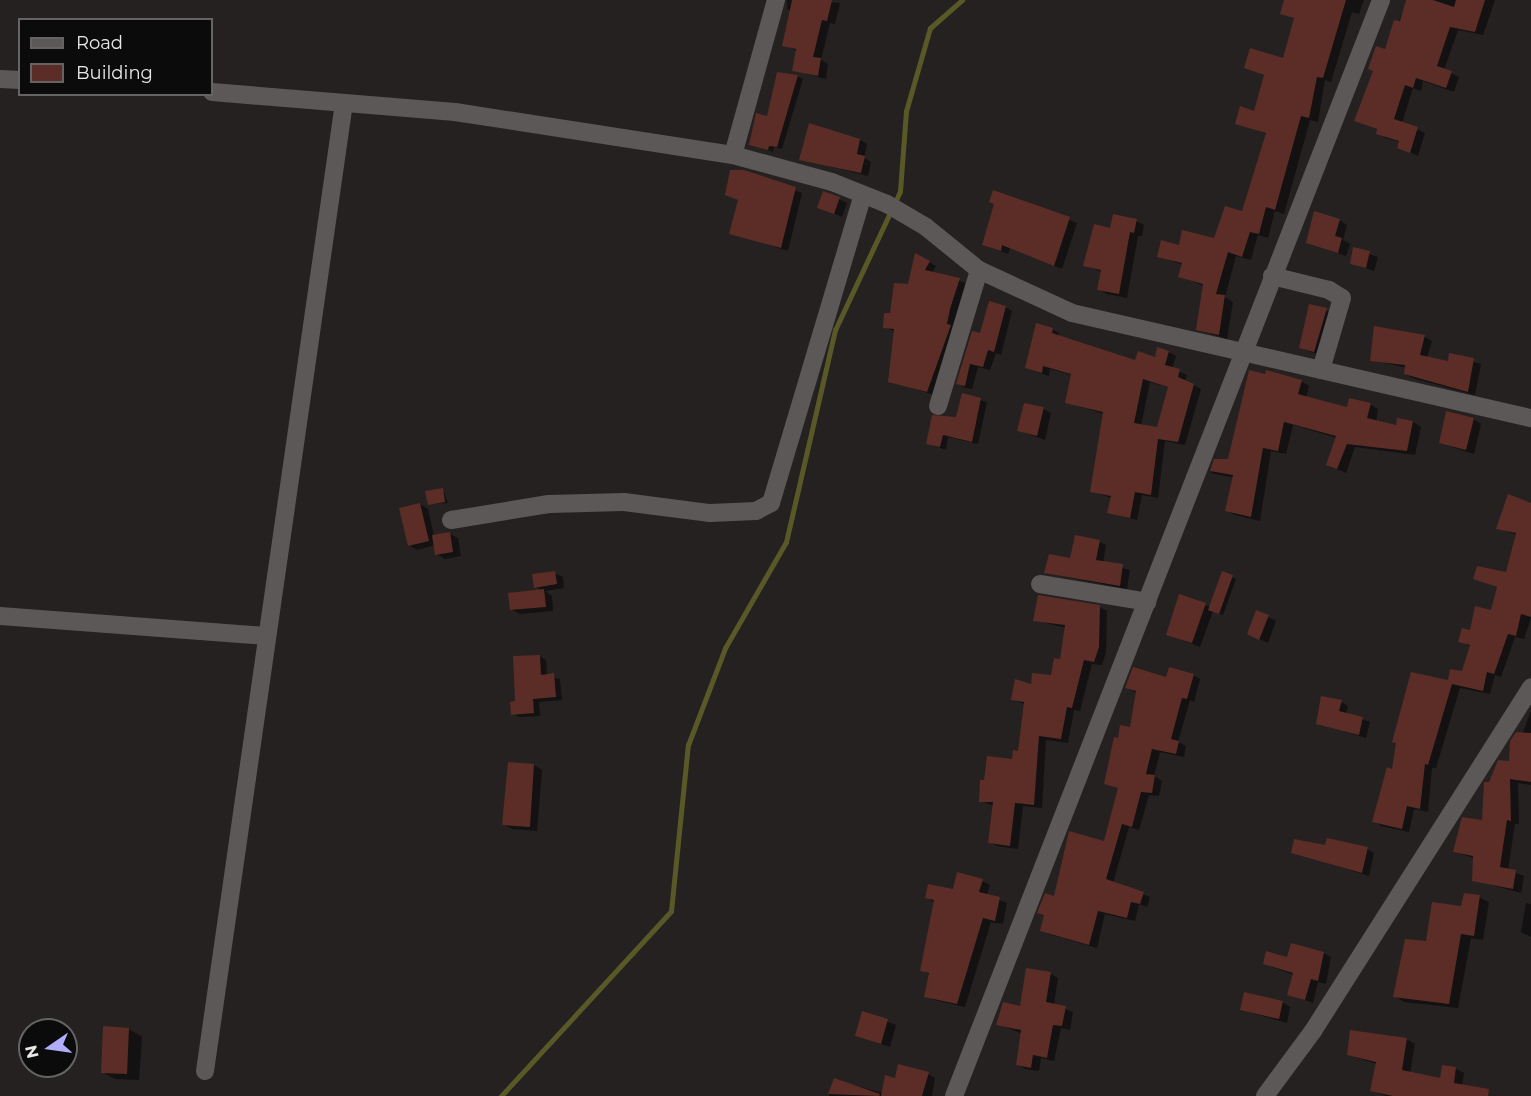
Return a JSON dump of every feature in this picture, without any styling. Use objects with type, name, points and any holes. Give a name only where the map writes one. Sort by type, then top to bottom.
[{"type":"street","points":[[733,154],[776,0]]},
{"type":"street","points":[[954,1096],[1381,0]]},
{"type":"street","points":[[0,79],[18,80]]},
{"type":"street","points":[[213,92],[455,112],[733,154],[832,182],[893,208],[926,227],[979,270],[1072,313],[1531,418]]},
{"type":"street","points":[[205,1071],[265,636],[344,103]]},
{"type":"street","points":[[451,520],[549,504],[624,502],[710,513],[756,511],[771,503],[863,195]]},
{"type":"street","points":[[938,406],[979,270]]},
{"type":"street","points":[[1272,276],[1329,290],[1341,298],[1320,370]]},
{"type":"street","points":[[1040,584],[1147,602]]},
{"type":"street","points":[[0,616],[265,636]]},
{"type":"street","points":[[1265,1096],[1313,1031],[1531,687]]},
{"type":"building","points":[[792,0],[832,0],[827,21],[822,20],[813,57],[821,58],[818,76],[792,71],[796,49],[782,46]]},
{"type":"building","points":[[1284,0],[1346,0],[1323,78],[1317,77],[1309,118],[1301,116],[1275,210],[1266,207],[1259,234],[1250,232],[1242,257],[1228,252],[1216,294],[1225,295],[1219,335],[1196,330],[1203,284],[1178,277],[1182,263],[1157,257],[1161,240],[1179,245],[1182,230],[1214,238],[1225,206],[1242,211],[1266,133],[1235,124],[1240,106],[1254,111],[1264,75],[1244,68],[1250,48],[1283,58],[1294,18],[1280,14]]},
{"type":"building","points":[[1406,0],[1433,0],[1454,7],[1456,0],[1485,0],[1475,32],[1450,27],[1437,66],[1452,71],[1446,88],[1416,78],[1413,88],[1405,85],[1394,119],[1418,127],[1410,153],[1397,148],[1399,141],[1376,134],[1377,129],[1354,121],[1373,71],[1368,69],[1376,46],[1385,49],[1394,20],[1400,21]]},
{"type":"building","points":[[777,72],[798,75],[777,147],[769,146],[768,150],[749,145],[756,113],[767,116]]},
{"type":"building","points":[[809,123],[860,139],[857,154],[865,156],[861,173],[799,160]]},
{"type":"building","points":[[730,170],[744,170],[796,187],[781,248],[729,234],[738,200],[725,195]]},
{"type":"building","points":[[993,190],[1070,217],[1054,266],[1002,245],[1001,251],[982,245],[994,204],[989,202]]},
{"type":"building","points":[[823,191],[840,197],[834,214],[817,208]]},
{"type":"building","points":[[1314,211],[1340,219],[1335,236],[1342,238],[1338,253],[1306,243]]},
{"type":"building","points":[[1113,214],[1137,219],[1134,233],[1130,232],[1119,294],[1097,290],[1101,270],[1083,266],[1094,224],[1110,228]]},
{"type":"building","points":[[1353,247],[1370,251],[1366,268],[1350,264]]},
{"type":"building","points":[[915,253],[930,261],[925,270],[960,278],[947,324],[951,325],[927,392],[888,382],[894,329],[883,328],[884,313],[890,313],[894,283],[908,284]]},
{"type":"building","points":[[989,301],[1006,306],[994,352],[988,350],[983,367],[970,364],[965,386],[956,384],[972,331],[980,333]]},
{"type":"building","points":[[1309,304],[1327,308],[1314,352],[1299,348]]},
{"type":"building","points":[[1036,323],[1053,328],[1052,333],[1135,360],[1138,351],[1155,357],[1157,347],[1169,351],[1165,365],[1180,369],[1178,377],[1194,384],[1178,442],[1158,439],[1151,495],[1135,492],[1130,518],[1107,513],[1111,496],[1090,492],[1103,412],[1065,403],[1071,374],[1043,366],[1042,373],[1025,368]],"holes":[[[1143,379],[1168,387],[1157,427],[1134,423]]]},
{"type":"building","points":[[1374,326],[1425,335],[1420,355],[1448,361],[1449,353],[1474,358],[1468,392],[1404,374],[1405,365],[1370,361]]},
{"type":"building","points":[[1249,370],[1265,374],[1266,370],[1302,380],[1298,394],[1347,407],[1349,398],[1371,403],[1367,418],[1396,425],[1397,418],[1413,421],[1407,451],[1347,444],[1337,469],[1326,465],[1336,436],[1284,422],[1278,451],[1263,448],[1251,517],[1225,511],[1233,475],[1210,471],[1214,459],[1228,459]]},
{"type":"building","points":[[962,393],[981,398],[972,442],[943,435],[940,447],[926,444],[932,415],[956,417]]},
{"type":"building","points":[[1024,403],[1044,407],[1037,436],[1017,431]]},
{"type":"building","points":[[1446,411],[1474,418],[1466,450],[1439,443]]},
{"type":"building","points":[[443,488],[445,502],[428,505],[425,491]]},
{"type":"building","points":[[1508,494],[1531,503],[1531,617],[1521,614],[1516,636],[1508,634],[1494,674],[1487,672],[1483,691],[1452,684],[1428,765],[1425,764],[1420,809],[1407,806],[1402,829],[1372,822],[1387,767],[1392,769],[1396,743],[1392,742],[1411,672],[1448,680],[1450,669],[1462,671],[1470,645],[1458,642],[1462,628],[1470,630],[1475,606],[1491,610],[1497,587],[1473,579],[1477,566],[1506,572],[1516,533],[1496,529]]},
{"type":"building","points":[[420,503],[429,541],[408,546],[399,508]]},
{"type":"building","points":[[450,532],[453,552],[435,555],[432,535]]},
{"type":"building","points":[[1075,535],[1100,540],[1096,560],[1123,564],[1120,586],[1044,573],[1049,554],[1070,558]]},
{"type":"building","points":[[555,571],[557,584],[534,588],[532,574]]},
{"type":"building","points":[[1222,571],[1233,575],[1219,614],[1208,610]]},
{"type":"building","points":[[544,589],[546,607],[510,610],[508,593]]},
{"type":"building","points":[[1179,594],[1206,603],[1192,643],[1166,635]]},
{"type":"building","points":[[1038,595],[1100,605],[1099,647],[1094,662],[1084,660],[1072,708],[1067,707],[1061,739],[1039,736],[1034,805],[1015,803],[1010,846],[988,843],[993,802],[979,802],[980,780],[984,780],[987,756],[1012,759],[1013,750],[1018,751],[1024,702],[1011,700],[1015,679],[1031,684],[1032,673],[1051,675],[1054,658],[1060,659],[1065,625],[1033,621]]},
{"type":"building","points":[[1256,610],[1269,615],[1259,640],[1247,634]]},
{"type":"building","points":[[540,655],[541,675],[554,673],[556,697],[533,699],[534,713],[511,715],[510,702],[515,701],[513,656]]},
{"type":"building","points":[[1133,667],[1166,677],[1169,667],[1194,674],[1187,699],[1182,698],[1171,739],[1179,741],[1176,754],[1152,749],[1146,774],[1155,775],[1152,793],[1141,792],[1132,827],[1122,824],[1106,879],[1144,892],[1140,904],[1131,902],[1127,918],[1098,911],[1089,945],[1040,931],[1044,915],[1037,913],[1045,893],[1054,896],[1069,831],[1104,841],[1118,788],[1104,784],[1114,737],[1118,738],[1120,725],[1130,727],[1136,691],[1125,688]]},
{"type":"building","points":[[1321,696],[1342,700],[1339,711],[1363,717],[1359,735],[1316,724]]},
{"type":"building","points":[[1516,732],[1531,733],[1531,782],[1510,779],[1511,821],[1507,820],[1500,867],[1516,870],[1513,889],[1472,881],[1473,856],[1453,852],[1462,817],[1482,820],[1484,782],[1489,782],[1498,760],[1509,761],[1510,741]]},
{"type":"building","points":[[508,762],[534,764],[530,827],[502,825]]},
{"type":"building","points":[[1327,838],[1368,847],[1362,873],[1291,853],[1294,839],[1325,845]]},
{"type":"building","points":[[957,872],[983,879],[979,892],[1000,897],[995,921],[983,918],[957,1004],[924,997],[929,973],[920,971],[934,900],[925,898],[928,884],[953,889]]},
{"type":"building","points":[[1464,893],[1480,895],[1474,936],[1461,934],[1449,1004],[1393,997],[1405,939],[1426,941],[1432,902],[1461,906]]},
{"type":"building","points":[[1291,943],[1324,952],[1318,981],[1311,979],[1305,1000],[1287,995],[1293,973],[1263,964],[1266,951],[1287,957]]},
{"type":"building","points":[[1026,968],[1051,972],[1046,1002],[1066,1006],[1062,1026],[1053,1025],[1047,1058],[1033,1055],[1031,1068],[1016,1065],[1021,1030],[996,1025],[1003,1002],[1020,1006]]},
{"type":"building","points":[[1244,992],[1283,1001],[1279,1019],[1240,1010]]},
{"type":"building","points":[[862,1011],[888,1019],[881,1044],[855,1036]]},
{"type":"building","points":[[103,1026],[129,1028],[127,1074],[101,1073]]},
{"type":"building","points":[[1350,1030],[1407,1038],[1402,1070],[1440,1078],[1442,1065],[1456,1067],[1454,1083],[1489,1089],[1488,1096],[1393,1096],[1370,1091],[1376,1062],[1347,1055]]},
{"type":"building","points":[[898,1064],[929,1072],[922,1096],[881,1096],[885,1075],[895,1078]]},
{"type":"building","points":[[834,1078],[880,1094],[879,1096],[828,1094]]},
{"type":"waterway","points":[[501,1096],[671,911],[688,745],[725,648],[786,542],[835,330],[900,191],[906,111],[930,28],[962,0]]}]
